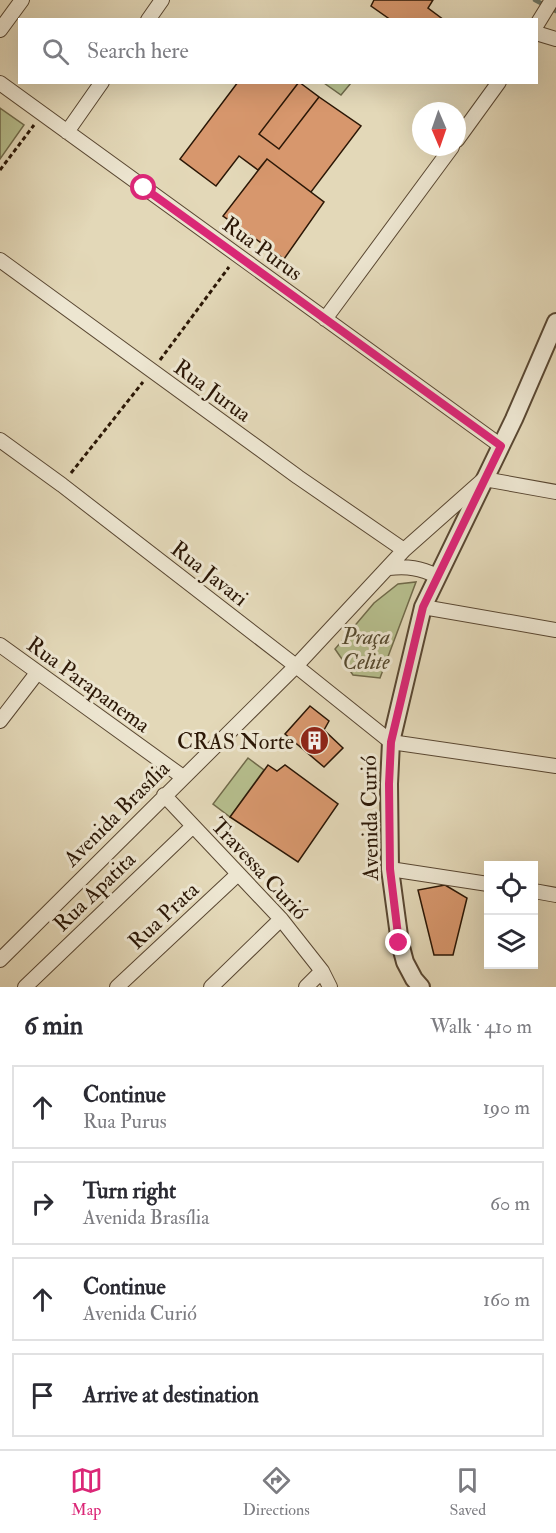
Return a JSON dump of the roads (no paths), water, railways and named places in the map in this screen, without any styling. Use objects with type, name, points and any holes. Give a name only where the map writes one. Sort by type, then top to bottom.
[{"type":"street","points":[[0,30],[22,0]]},
{"type":"street","points":[[149,18],[162,0]]},
{"type":"street","points":[[538,24],[552,0]]},
{"type":"street","points":[[538,33],[556,39]]},
{"type":"street","name":"Rua Purus","points":[[0,83],[501,446]]},
{"type":"street","points":[[67,132],[101,84]]},
{"type":"street","points":[[466,128],[498,84]]},
{"type":"street","points":[[325,319],[445,156]]},
{"type":"street","name":"Rua Jurua","points":[[0,260],[298,477],[404,550]]},
{"type":"street","name":"Avenida Brasília","points":[[437,576],[501,446],[556,322]]},
{"type":"street","name":"Rua Javari","points":[[0,440],[62,485],[391,742]]},
{"type":"street","points":[[484,479],[556,492]]},
{"type":"street","name":"Avenida Brasília","points":[[0,960],[296,666],[404,550],[484,479]]},
{"type":"street","points":[[389,568],[407,566],[419,568],[437,576]]},
{"type":"street","name":"Avenida Curió","points":[[421,987],[405,962],[399,943],[390,869],[389,784],[391,742],[423,607],[437,576]]},
{"type":"street","points":[[423,607],[556,630]]},
{"type":"street","name":"Rua Parapanema","points":[[0,645],[183,777]]},
{"type":"street","points":[[0,721],[37,673]]},
{"type":"street","points":[[391,742],[556,766]]},
{"type":"street","name":"Travessa Curió","points":[[164,795],[281,919],[322,971],[330,987]]},
{"type":"street","name":"Rua Apatita","points":[[25,987],[193,826]]},
{"type":"street","points":[[390,869],[484,883]]},
{"type":"street","name":"Rua Prata","points":[[117,987],[238,874]]},
{"type":"street","points":[[538,892],[556,895]]},
{"type":"street","points":[[211,987],[281,919]]},
{"type":"street","points":[[306,987],[322,971]]},
{"type":"waterway","points":[[535,0],[556,11]]},
{"type":"place","name":"CRAS Norte","points":[[315,741]]},
{"type":"park label","name":"Praça Celite","points":[[366,648]]}]
